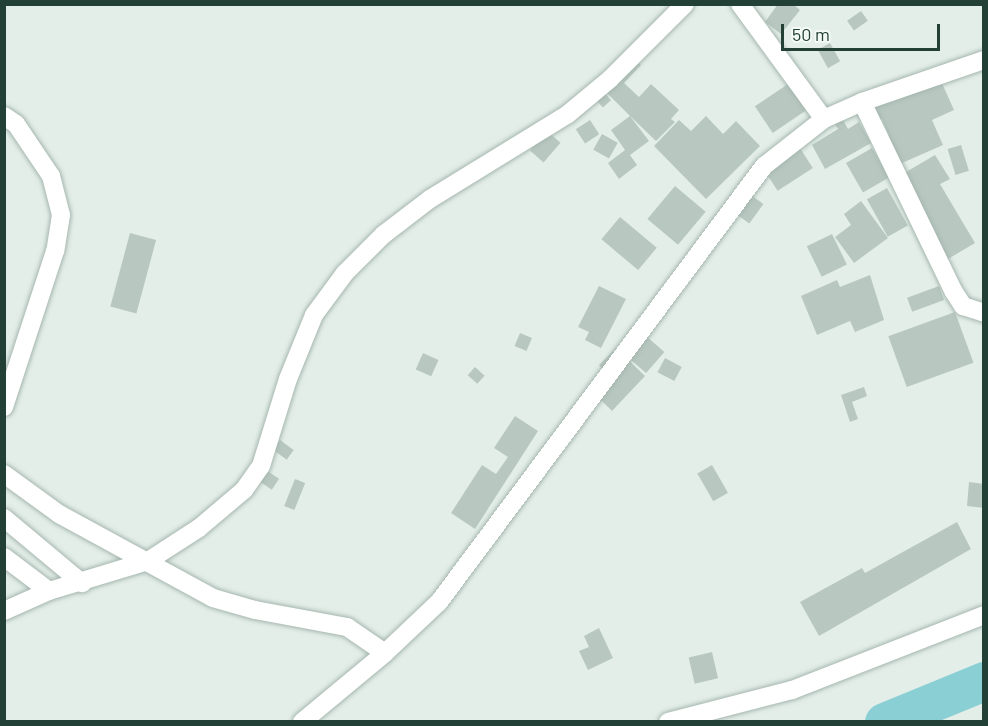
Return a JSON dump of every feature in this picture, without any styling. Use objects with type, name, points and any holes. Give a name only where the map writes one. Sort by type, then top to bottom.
[{"type":"street","points":[[4,611],[49,591],[82,583],[148,561],[217,514],[244,490],[261,466],[288,379],[314,315],[345,273],[383,235],[430,199],[567,114],[610,79],[685,4]]},
{"type":"street","points":[[740,4],[824,119]]},
{"type":"street","points":[[302,722],[385,653],[439,602],[764,166],[824,119],[861,102],[984,60]]},
{"type":"street","points":[[861,102],[954,292],[963,306],[984,313]]},
{"type":"street","points":[[4,116],[16,124],[47,169],[61,215],[55,251],[4,407]]},
{"type":"street","points":[[4,474],[59,514],[148,561],[196,590],[238,606],[347,627],[385,653]]},
{"type":"street","points":[[4,518],[82,583]]},
{"type":"street","points":[[4,557],[49,591]]},
{"type":"street","points":[[668,722],[792,690],[984,615]]},
{"type":"building","points":[[778,4],[793,4],[800,10],[781,34],[765,22]]},
{"type":"building","points":[[861,11],[868,21],[854,31],[847,21]]},
{"type":"building","points":[[830,43],[840,61],[828,68],[818,50]]},
{"type":"building","points":[[632,56],[641,65],[624,83],[639,97],[651,84],[679,110],[671,119],[675,122],[656,141],[602,88]]},
{"type":"building","points":[[941,81],[954,110],[932,120],[943,145],[893,167],[882,141],[890,138],[882,119],[864,126],[855,105],[888,91],[892,102]]},
{"type":"building","points":[[788,84],[806,111],[773,133],[755,106]]},
{"type":"building","points":[[601,89],[611,100],[603,108],[593,96]]},
{"type":"building","points":[[839,113],[848,129],[859,122],[871,143],[825,169],[812,145],[838,129],[831,118]]},
{"type":"building","points":[[630,116],[649,141],[630,155],[637,165],[619,179],[608,163],[625,150],[611,130]]},
{"type":"building","points":[[706,116],[723,134],[736,121],[760,146],[706,199],[654,146],[679,120],[691,131]]},
{"type":"building","points":[[590,120],[599,134],[585,144],[576,129]]},
{"type":"building","points":[[547,131],[561,143],[544,162],[530,151]]},
{"type":"building","points":[[602,134],[618,143],[609,158],[593,150]]},
{"type":"building","points":[[796,142],[813,168],[778,191],[761,165]]},
{"type":"building","points":[[961,145],[969,171],[956,175],[948,149]]},
{"type":"building","points":[[872,148],[889,177],[863,192],[846,163]]},
{"type":"building","points":[[935,155],[950,179],[940,184],[975,243],[943,262],[894,179]]},
{"type":"building","points":[[675,186],[706,212],[678,245],[647,219]]},
{"type":"building","points":[[887,188],[908,226],[888,237],[867,199]]},
{"type":"building","points":[[744,190],[763,204],[749,224],[730,209]]},
{"type":"building","points":[[861,201],[888,238],[854,263],[835,237],[851,225],[844,214]]},
{"type":"building","points":[[620,217],[657,248],[638,270],[601,239]]},
{"type":"building","points":[[130,233],[156,240],[136,313],[110,306]]},
{"type":"building","points":[[832,234],[847,265],[822,277],[807,246]]},
{"type":"building","points":[[870,275],[884,320],[855,332],[850,321],[817,335],[801,296],[837,280],[840,287]]},
{"type":"building","points":[[599,286],[626,299],[601,348],[585,340],[589,332],[578,327]]},
{"type":"building","points":[[939,286],[944,300],[912,312],[907,298]]},
{"type":"building","points":[[955,312],[973,363],[907,387],[888,336]]},
{"type":"building","points":[[638,329],[664,352],[646,373],[620,350]]},
{"type":"building","points":[[520,333],[532,338],[526,351],[515,346]]},
{"type":"building","points":[[616,348],[645,376],[612,411],[590,389],[606,372],[599,365]]},
{"type":"building","points":[[423,353],[439,360],[431,376],[416,369]]},
{"type":"building","points":[[665,358],[682,367],[674,381],[657,372]]},
{"type":"building","points":[[475,367],[485,376],[477,384],[468,375]]},
{"type":"building","points":[[864,387],[867,396],[852,402],[858,419],[850,422],[841,395]]},
{"type":"building","points":[[515,416],[538,431],[475,529],[451,513],[482,465],[496,474],[508,457],[494,448]]},
{"type":"building","points":[[280,440],[294,450],[287,460],[273,450]]},
{"type":"building","points":[[712,465],[728,493],[713,501],[697,473]]},
{"type":"building","points":[[260,466],[279,479],[272,490],[253,477]]},
{"type":"building","points":[[295,479],[305,483],[294,510],[284,506]]},
{"type":"building","points":[[969,482],[984,484],[984,508],[967,506]]},
{"type":"building","points":[[957,522],[971,549],[819,636],[800,602],[862,568],[865,573]]},
{"type":"building","points":[[599,628],[613,658],[588,670],[579,651],[589,647],[584,636]]},
{"type":"building","points":[[712,652],[718,678],[695,684],[689,657]]},
{"type":"waterway","points":[[884,722],[984,681]]}]
